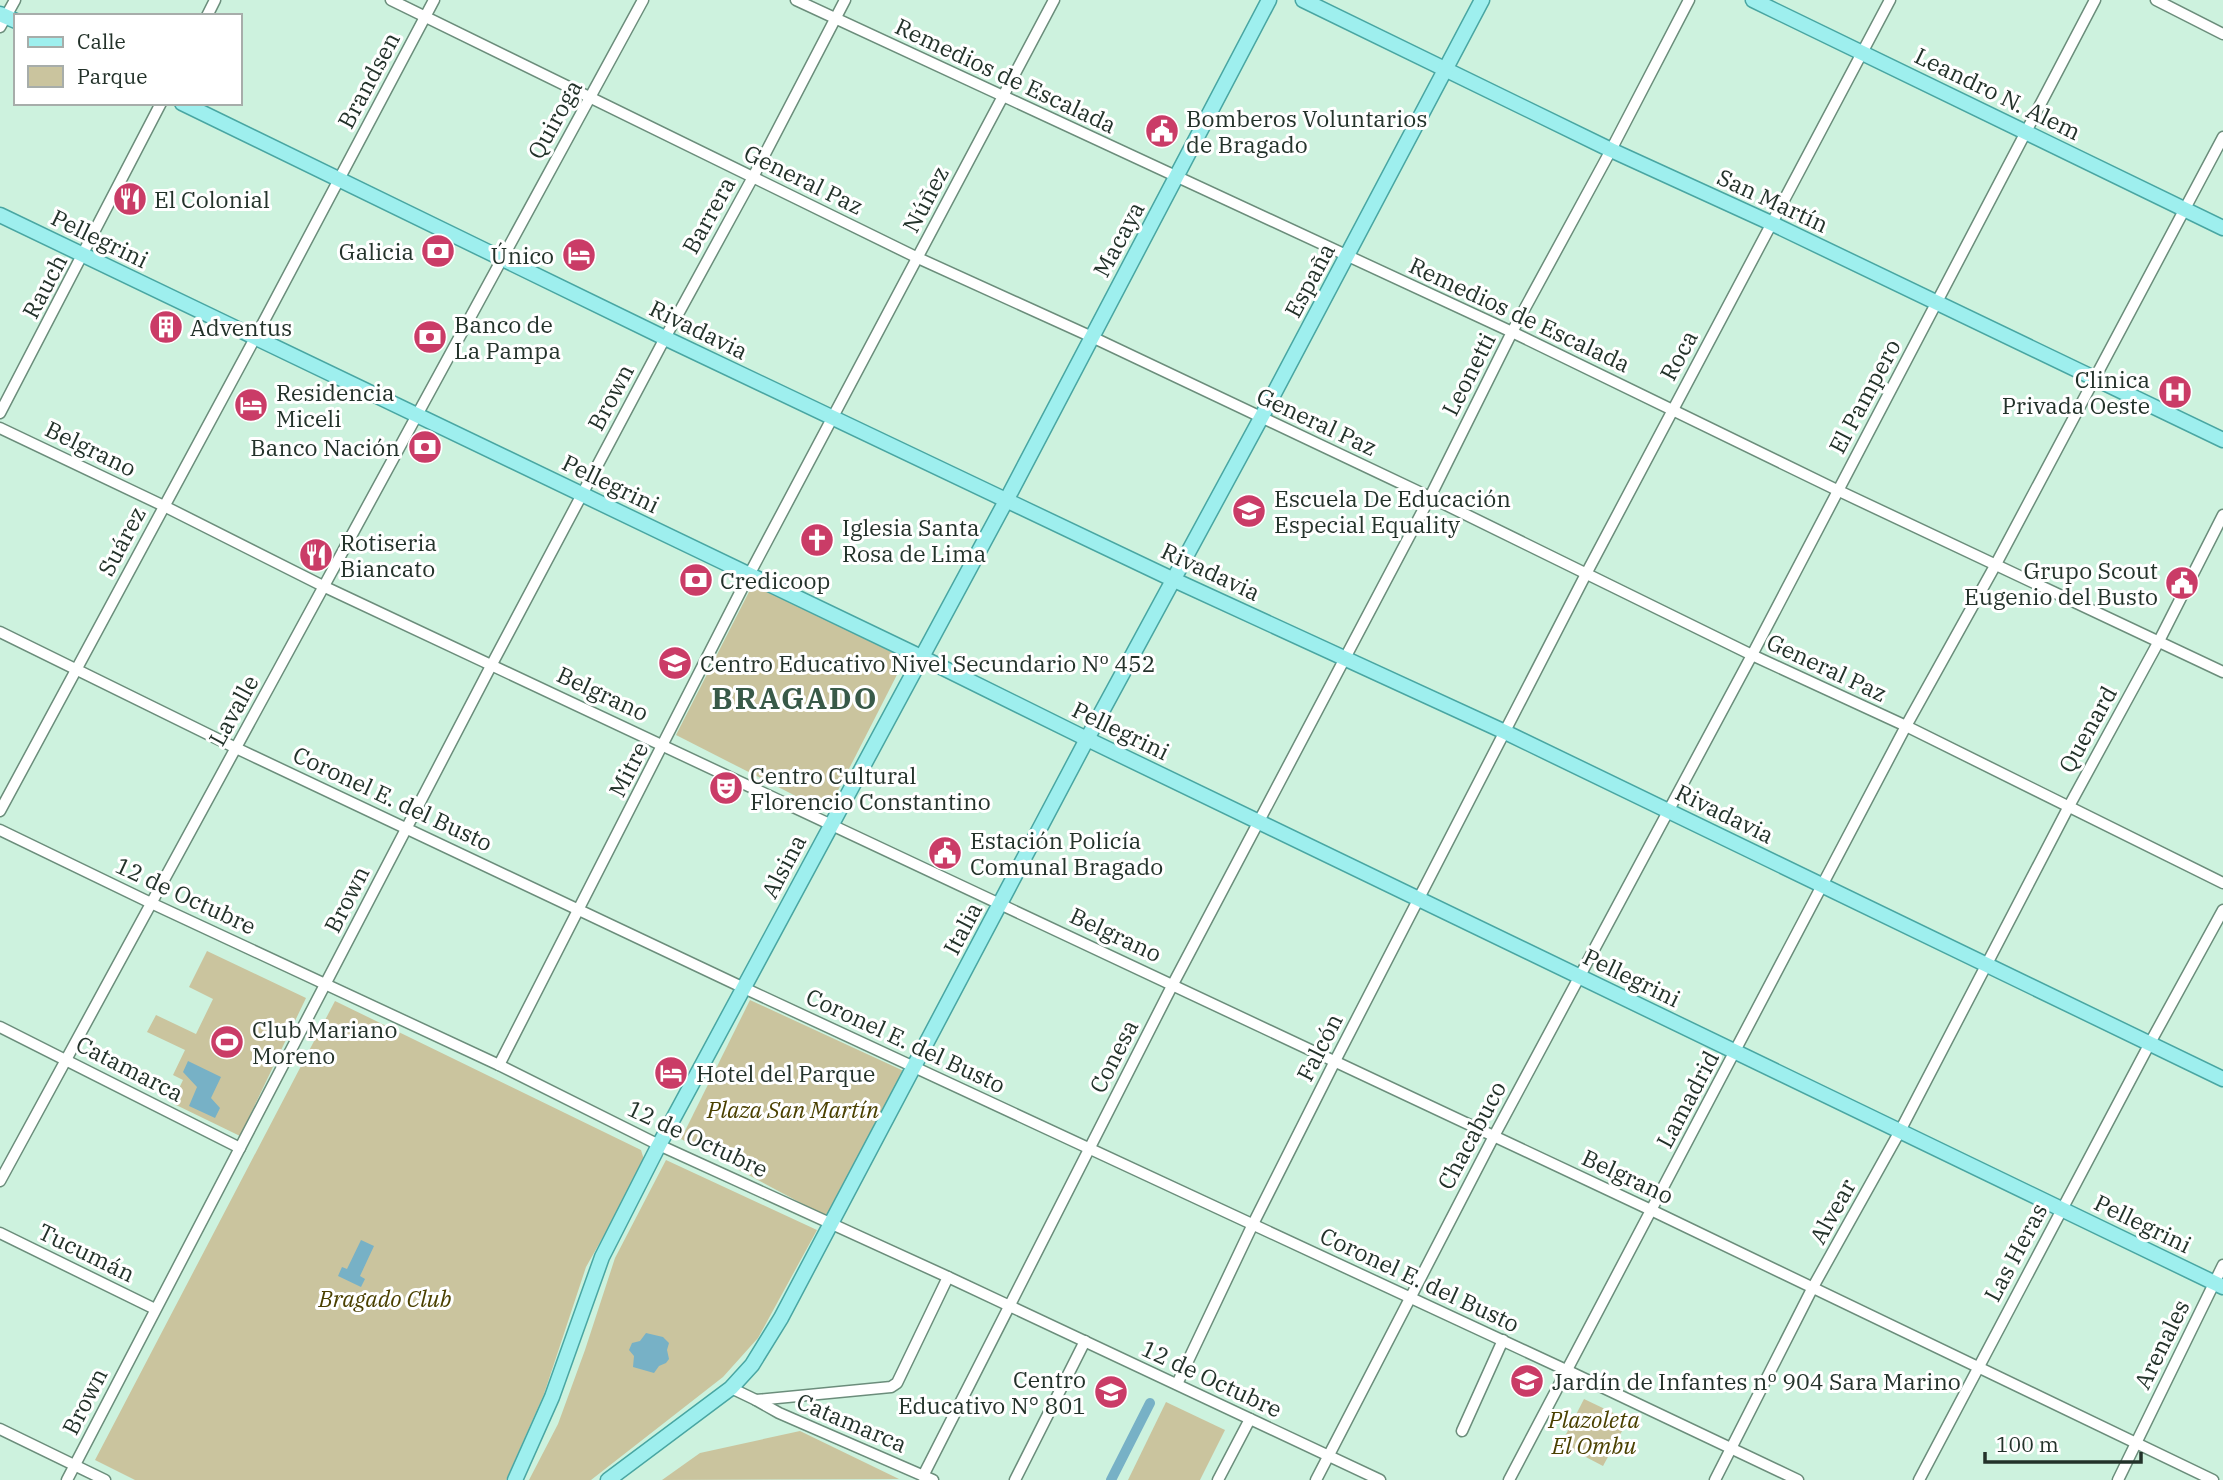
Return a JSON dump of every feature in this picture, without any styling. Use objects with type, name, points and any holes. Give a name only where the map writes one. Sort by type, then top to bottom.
[{"type":"main road","name":"Macaya","points":[[1007,499],[1269,0]]},
{"type":"main road","name":"San Martín","points":[[1303,0],[1611,150],[1773,224],[2223,440]]},
{"type":"main road","name":"España","points":[[1172,579],[1261,418],[1482,0]]},
{"type":"main road","name":"Leandro N. Alem","points":[[1753,0],[2223,228]]},
{"type":"main road","name":"Rivadavia","points":[[186,105],[665,338],[1172,579],[1505,732],[2223,1079]]},
{"type":"main road","name":"Pellegrini","points":[[0,215],[2219,1285]]},
{"type":"main road","name":"Alsina","points":[[515,1480],[552,1397],[602,1257],[659,1144],[1007,499]]},
{"type":"main road","name":"Italia","points":[[608,1480],[731,1388],[752,1365],[781,1318],[1172,579]]},
{"type":"street","points":[[5,20],[15,0]]},
{"type":"street","name":"General Paz","points":[[391,0],[918,258],[1430,497],[1752,655],[1906,726],[2223,883]]},
{"type":"street","name":"Brandsen","points":[[339,180],[434,0]]},
{"type":"street","name":"Quiroga","points":[[502,258],[643,0]]},
{"type":"street","name":"Remedios de Escalada","points":[[796,0],[1512,332],[1837,490],[2223,672]]},
{"type":"street","name":"Barrera","points":[[665,338],[845,0]]},
{"type":"street","name":"Núñez","points":[[832,417],[1054,0]]},
{"type":"street","name":"Leonetti","points":[[1345,657],[1430,497],[1512,332],[1689,0]]},
{"type":"street","name":"Roca","points":[[1505,732],[1890,0]]},
{"type":"street","name":"El Pampero","points":[[1669,811],[2095,0]]},
{"type":"street","points":[[2156,0],[2223,34]]},
{"type":"street","name":"Rauch","points":[[0,413],[160,105]]},
{"type":"street","name":"Lamadrid","points":[[1509,1480],[1906,726],[1996,564],[2223,137]]},
{"type":"street","name":"Suárez","points":[[0,811],[339,180]]},
{"type":"street","name":"Lavalle","points":[[0,1181],[502,258]]},
{"type":"street","name":"Brown","points":[[67,1480],[665,338]]},
{"type":"street","name":"Mitre","points":[[499,1065],[832,417]]},
{"type":"street","name":"Belgrano","points":[[0,428],[325,587],[1651,1210],[2213,1480]]},
{"type":"street","name":"Quenard","points":[[1986,963],[2160,641],[2223,515]]},
{"type":"street","name":"Coronel E. del Busto","points":[[0,632],[236,748],[744,988],[1798,1480]]},
{"type":"street","name":"Conesa","points":[[928,1478],[1009,1305],[1173,984],[1345,657]]},
{"type":"street","name":"Falcón","points":[[1177,1384],[1253,1224],[1505,732]]},
{"type":"street","name":"Chacabuco","points":[[1316,1480],[1494,1136],[1669,811]]},
{"type":"street","name":"12 de Octubre","points":[[0,830],[151,904],[499,1065],[659,1144],[1380,1480]]},
{"type":"street","name":"Las Heras","points":[[1919,1480],[2223,910]]},
{"type":"street","name":"Alvear","points":[[1715,1480],[1813,1287],[1900,1131],[1986,963]]},
{"type":"street","name":"Catamarca","points":[[0,1027],[240,1148]]},
{"type":"street","name":"Tucumán","points":[[0,1233],[155,1309]]},
{"type":"street","name":"Arenales","points":[[2118,1480],[2219,1285],[2223,1265]]},
{"type":"street","points":[[756,1400],[891,1387],[897,1383],[948,1277]]},
{"type":"street","points":[[1462,1431],[1503,1340]]},
{"type":"street","points":[[1015,1480],[1084,1341]]},
{"type":"street","name":"Catamarca","points":[[731,1388],[779,1413],[928,1478]]},
{"type":"street","points":[[1218,1480],[1250,1419]]},
{"type":"street","points":[[0,1429],[105,1480]]},
{"type":"green space","points":[[754,582],[905,659],[827,812],[676,735]]},
{"type":"green space","name":"Club Mariano Moreno","points":[[207,951],[306,998],[240,1136],[172,1103],[183,1080],[173,1075],[185,1050],[147,1032],[156,1015],[196,1034],[213,999],[189,987]]},
{"type":"green space","name":"Plaza San Martín","points":[[750,1000],[906,1072],[827,1217],[681,1139]]},
{"type":"green space","name":"Bragado Club","points":[[335,1001],[641,1150],[645,1163],[586,1267],[544,1394],[506,1480],[135,1480],[95,1460]]},
{"type":"green space","points":[[666,1160],[817,1230],[758,1338],[723,1377],[591,1480],[529,1480],[558,1424],[615,1258]]},
{"type":"green space","name":"Plazoleta El Ombu","points":[[1584,1399],[1628,1420],[1603,1466],[1561,1444]]},
{"type":"green space","points":[[1166,1402],[1225,1430],[1200,1480],[1128,1480]]},
{"type":"green space","points":[[800,1431],[899,1479],[662,1480],[700,1453]]},
{"type":"water","points":[[188,1061],[221,1077],[211,1098],[220,1108],[215,1118],[189,1106],[197,1087],[183,1072]]},
{"type":"water","points":[[361,1240],[374,1246],[360,1276],[365,1279],[361,1287],[338,1276],[342,1267],[347,1269]]},
{"type":"water","points":[[646,1333],[663,1337],[669,1343],[669,1359],[654,1373],[633,1367],[634,1356],[629,1350],[632,1343],[640,1341]]},
{"type":"waterway","points":[[1111,1480],[1150,1403]]},
{"type":"place","name":"Bomberos Voluntarios de Bragado","points":[[1162,131]]},
{"type":"place","name":"El Colonial","points":[[130,199]]},
{"type":"place","name":"Galicia","points":[[438,251]]},
{"type":"place","name":"Único","points":[[579,255]]},
{"type":"place","name":"Adventus","points":[[166,327]]},
{"type":"place","name":"Banco de La Pampa","points":[[430,337]]},
{"type":"place","name":"Clinica Privada Oeste","points":[[2175,392]]},
{"type":"place","name":"Residencia Miceli","points":[[251,405]]},
{"type":"place","name":"Banco Nación","points":[[425,447]]},
{"type":"place","name":"Escuela De Educación Especial Equality","points":[[1249,511]]},
{"type":"place","name":"Iglesia Santa Rosa de Lima","points":[[817,540]]},
{"type":"place","name":"Rotiseria Biancato","points":[[316,555]]},
{"type":"place","name":"Credicoop","points":[[696,580]]},
{"type":"place","name":"Grupo Scout Eugenio del Busto","points":[[2182,583]]},
{"type":"place","name":"Centro Educativo Nivel Secundario Nº 452","points":[[675,663]]},
{"type":"place","name":"Centro Cultural Florencio Constantino","points":[[726,788]]},
{"type":"place","name":"Estación Policía Comunal Bragado","points":[[945,853]]},
{"type":"place","name":"Club Mariano Moreno","points":[[227,1042]]},
{"type":"place","name":"Hotel del Parque","points":[[671,1073]]},
{"type":"place","name":"Jardín de Infantes nº 904 Sara Marino","points":[[1527,1381]]},
{"type":"place","name":"Centro Educativo N° 801","points":[[1111,1392]]},
{"type":"district","name":"BRAGADO","points":[[795,697]]}]
